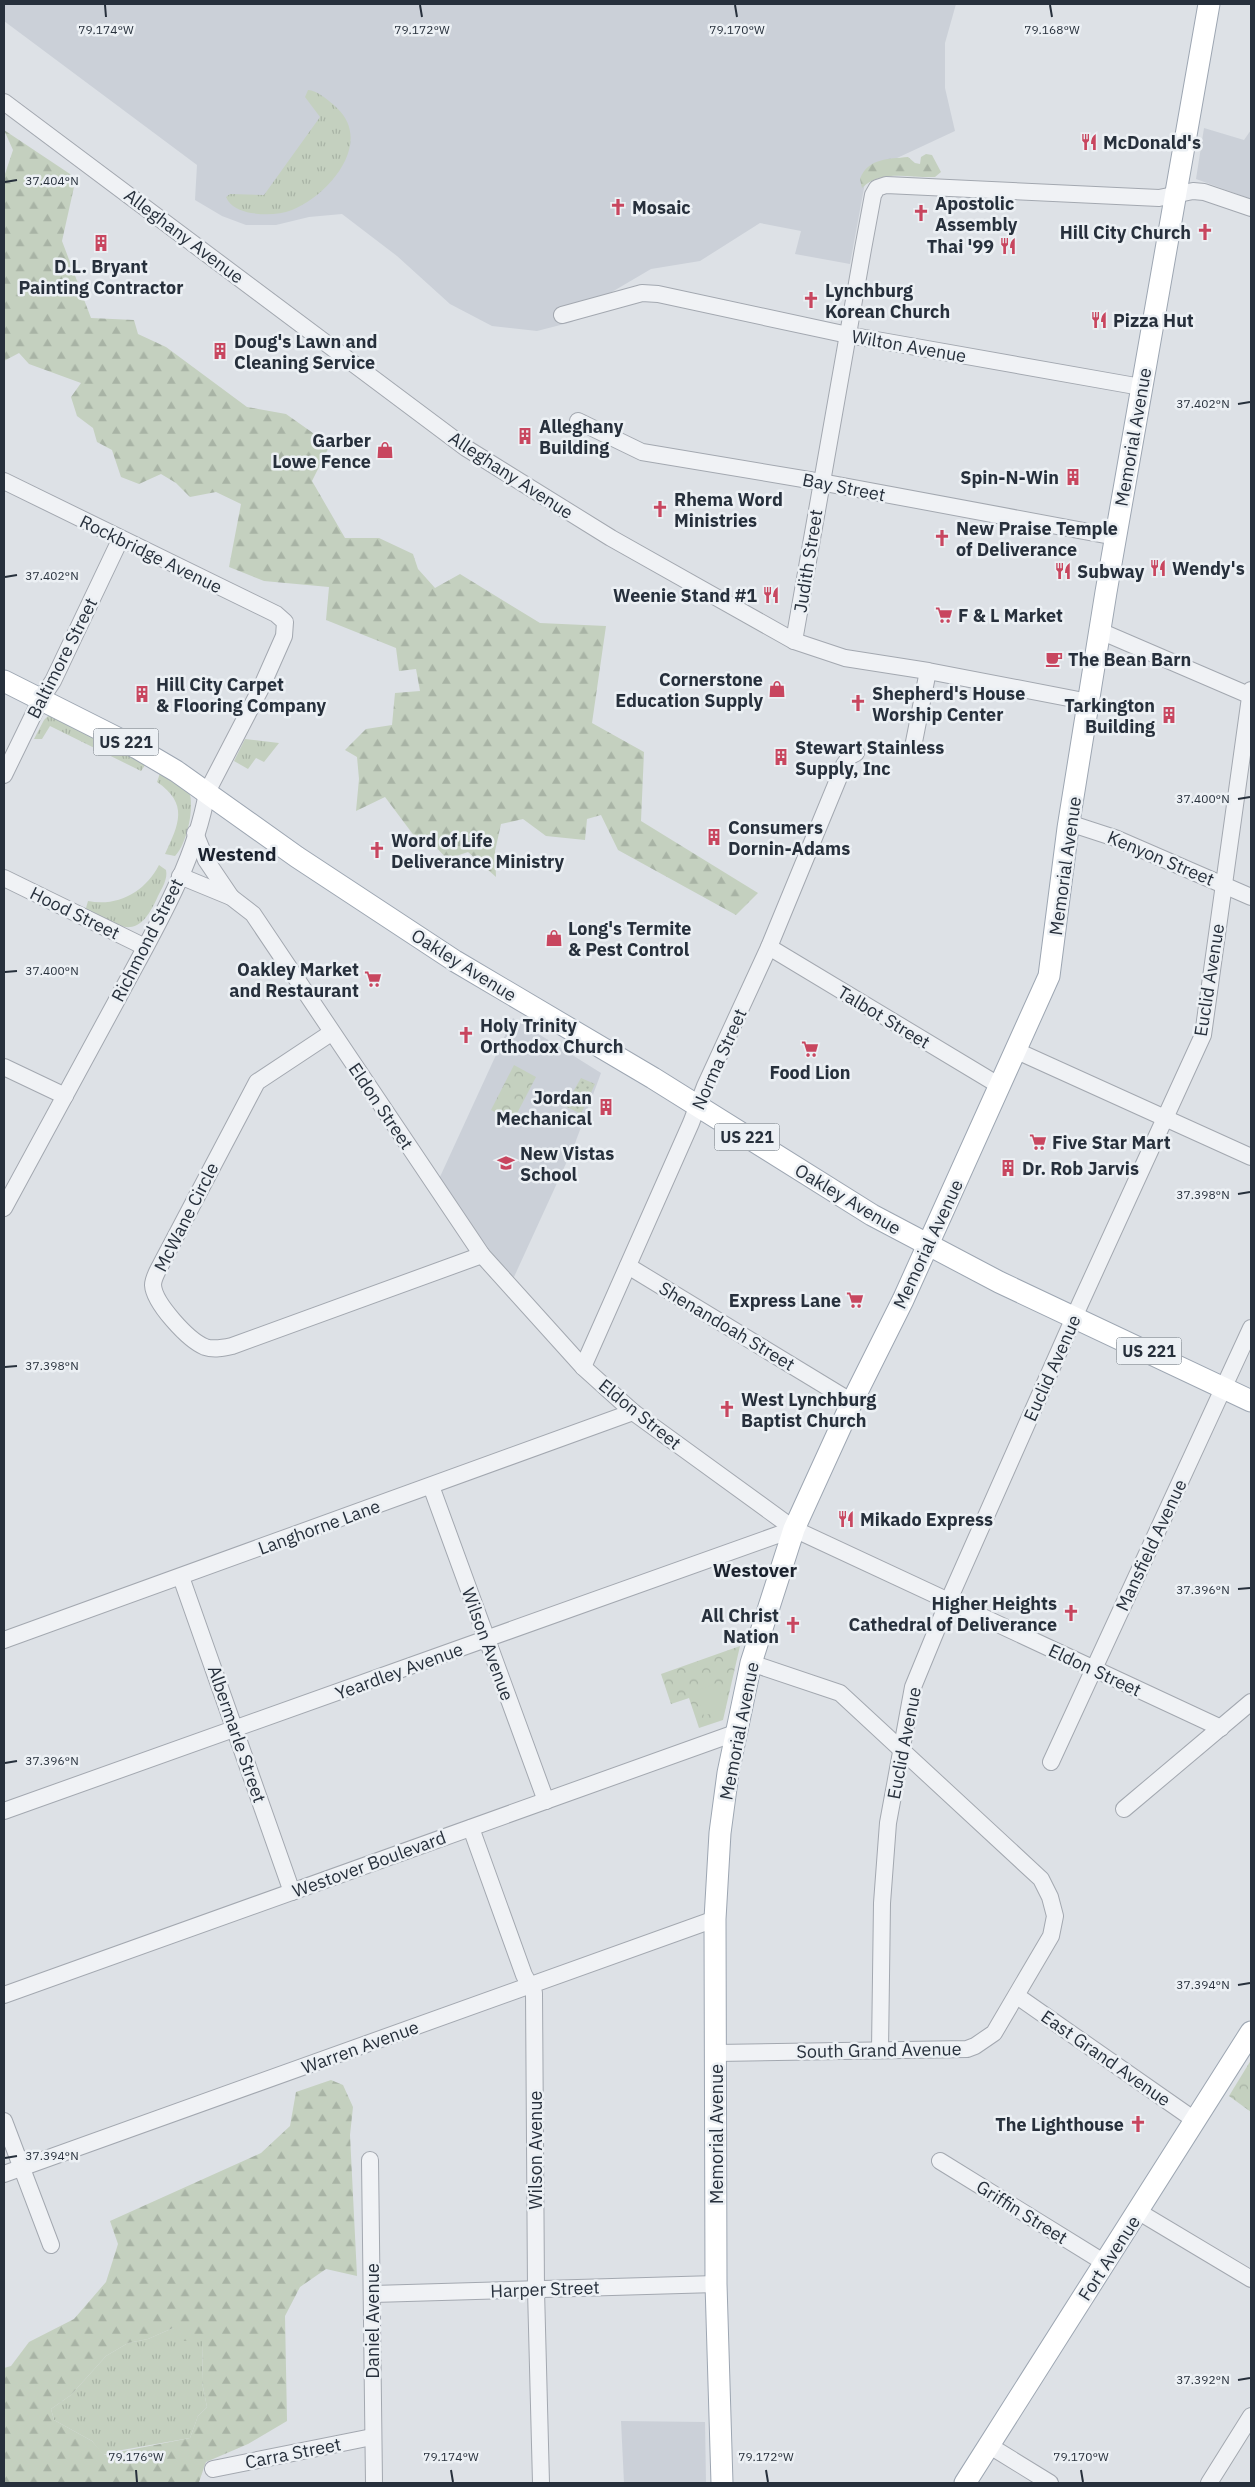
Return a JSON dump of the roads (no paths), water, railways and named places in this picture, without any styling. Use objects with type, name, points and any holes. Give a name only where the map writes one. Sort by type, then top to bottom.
[{"type":"main road","name":"Memorial Avenue","points":[[722,2483],[716,2284],[715,1919],[720,1833],[735,1734],[750,1663],[794,1529],[852,1402],[928,1246],[1049,976],[1069,823],[1100,631],[1209,4]]},
{"type":"main road","name":"Oakley Avenue","points":[[4,680],[143,752],[207,792],[297,857],[455,961],[697,1106],[864,1210],[928,1246],[1251,1401]]},
{"type":"main road","name":"Fort Avenue","points":[[965,2483],[1139,2212],[1251,2032]]},
{"type":"street","name":"Alleghany Avenue","points":[[4,102],[466,448],[611,538],[794,641],[845,658],[928,671],[1089,702]]},
{"type":"street","name":"Judith Street","points":[[794,641],[872,198],[877,188],[886,185],[1154,197],[1177,195]]},
{"type":"street","points":[[1177,195],[1193,191],[1204,192],[1251,208]]},
{"type":"street","name":"Wilton Avenue","points":[[562,315],[642,293],[658,294],[848,335],[1141,387]]},
{"type":"street","name":"Bay Street","points":[[578,421],[642,452],[821,482],[1116,537]]},
{"type":"street","name":"Rockbridge Avenue","points":[[4,481],[120,540],[276,614],[285,622],[284,636]]},
{"type":"street","name":"Baltimore Street","points":[[4,775],[41,698],[53,681],[120,540]]},
{"type":"street","points":[[1100,631],[1251,696]]},
{"type":"street","name":"Richmond Street","points":[[4,1208],[145,948],[180,876],[204,811],[207,792],[261,688],[284,636]]},
{"type":"street","points":[[913,747],[928,671]]},
{"type":"street","name":"Euclid Avenue","points":[[880,2050],[882,1902],[888,1823],[913,1687],[948,1602],[1075,1316],[1203,1035],[1251,690]]},
{"type":"street","name":"Norma Street","points":[[583,1367],[769,947],[844,766],[850,756],[856,753]]},
{"type":"street","name":"Kenyon Street","points":[[1069,823],[1115,838],[1251,897]]},
{"type":"street","name":"Eldon Street","points":[[195,833],[206,860],[230,897]]},
{"type":"street","name":"Eldon Street","points":[[180,876],[230,897],[253,914],[482,1255],[583,1367],[633,1412],[794,1529],[1221,1728]]},
{"type":"street","name":"Hood Street","points":[[4,878],[145,948]]},
{"type":"street","name":"Talbot Street","points":[[769,947],[1000,1086]]},
{"type":"street","name":"McWane Circle","points":[[332,1033],[257,1082],[158,1270],[153,1285],[160,1304],[195,1342],[212,1349],[220,1348],[232,1346],[482,1255]]},
{"type":"street","points":[[1017,1051],[1251,1158]]},
{"type":"street","points":[[4,1067],[65,1096]]},
{"type":"street","name":"Shenandoah Street","points":[[628,1266],[852,1402]]},
{"type":"street","name":"Mansfield Avenue","points":[[1052,1762],[1093,1668],[1251,1328]]},
{"type":"street","name":"Langhorne Lane","points":[[4,1640],[633,1412]]},
{"type":"street","name":"Wilson Avenue","points":[[431,1486],[546,1801]]},
{"type":"street","name":"Yeardley Avenue","points":[[4,1811],[794,1529]]},
{"type":"street","name":"Albermarle Street","points":[[181,1577],[292,1892]]},
{"type":"street","name":"South Grand Avenue","points":[[716,2053],[966,2049],[975,2046],[994,2033],[1017,1996],[1051,1936],[1054,1916],[1050,1897],[1041,1879],[901,1747],[840,1693],[750,1663]]},
{"type":"street","points":[[1124,1809],[1251,1702]]},
{"type":"street","name":"Westover Boulevard","points":[[4,1994],[735,1734]]},
{"type":"street","name":"Wilson Avenue","points":[[471,1828],[534,1993],[536,2290],[541,2483]]},
{"type":"street","name":"Warren Avenue","points":[[4,2174],[715,1919]]},
{"type":"street","name":"East Grand Avenue","points":[[1017,1996],[1196,2121]]},
{"type":"street","points":[[4,2121],[51,2245]]},
{"type":"street","name":"Daniel Avenue","points":[[370,2160],[374,2483]]},
{"type":"street","name":"Griffin Street","points":[[940,2161],[1105,2263]]},
{"type":"street","points":[[1139,2212],[1251,2279]]},
{"type":"street","name":"Harper Street","points":[[373,2294],[716,2284]]},
{"type":"street","points":[[1209,2483],[1251,2416]]},
{"type":"street","name":"Carra Street","points":[[213,2469],[372,2438]]},
{"type":"street","points":[[990,2446],[1050,2483]]},
{"type":"place","name":"McDonald's","points":[[1089,142]]},
{"type":"place","name":"Mosaic","points":[[618,207]]},
{"type":"place","name":"Apostolic Assembly","points":[[921,213]]},
{"type":"place","name":"Hill City Church","points":[[1205,232]]},
{"type":"place","name":"D.L. Bryant Painting Contractor","points":[[101,243]]},
{"type":"place","name":"Thai '99","points":[[1008,246]]},
{"type":"place","name":"Lynchburg Korean Church","points":[[811,300]]},
{"type":"place","name":"Pizza Hut","points":[[1099,320]]},
{"type":"place","name":"Doug's Lawn and Cleaning Service","points":[[220,351]]},
{"type":"place","name":"Alleghany Building","points":[[525,436]]},
{"type":"place","name":"Garber Lowe Fence","points":[[385,450]]},
{"type":"place","name":"Spin-N-Win","points":[[1073,477]]},
{"type":"place","name":"Rhema Word Ministries","points":[[660,509]]},
{"type":"place","name":"New Praise Temple of Deliverance","points":[[942,538]]},
{"type":"place","name":"Wendy's","points":[[1158,568]]},
{"type":"place","name":"Subway","points":[[1063,571]]},
{"type":"place","name":"Weenie Stand #1","points":[[771,595]]},
{"type":"place","name":"F & L Market","points":[[944,615]]},
{"type":"place","name":"The Bean Barn","points":[[1054,659]]},
{"type":"place","name":"Cornerstone Education Supply","points":[[777,689]]},
{"type":"place","name":"Hill City Carpet & Flooring Company","points":[[142,694]]},
{"type":"place","name":"Shepherd's House Worship Center","points":[[858,703]]},
{"type":"place","name":"Tarkington Building","points":[[1169,715]]},
{"type":"place","name":"Stewart Stainless Supply, Inc","points":[[781,757]]},
{"type":"place","name":"Consumers Dornin-Adams","points":[[714,837]]},
{"type":"place","name":"Word of Life Deliverance Ministry","points":[[377,850]]},
{"type":"place","name":"Long's Termite & Pest Control","points":[[554,938]]},
{"type":"place","name":"Oakley Market and Restaurant","points":[[373,979]]},
{"type":"place","name":"Holy Trinity Orthodox Church","points":[[466,1035]]},
{"type":"place","name":"Food Lion","points":[[810,1049]]},
{"type":"place","name":"Jordan Mechanical","points":[[606,1107]]},
{"type":"place","name":"Five Star Mart","points":[[1038,1142]]},
{"type":"place","name":"New Vistas School","points":[[506,1163]]},
{"type":"place","name":"Dr. Rob Jarvis","points":[[1008,1168]]},
{"type":"place","name":"Express Lane","points":[[855,1300]]},
{"type":"place","name":"West Lynchburg Baptist Church","points":[[727,1409]]},
{"type":"place","name":"Mikado Express","points":[[846,1519]]},
{"type":"place","name":"Higher Heights Cathedral of Deliverance","points":[[1071,1613]]},
{"type":"place","name":"All Christ Nation","points":[[793,1625]]},
{"type":"place","name":"The Lighthouse","points":[[1138,2124]]},
{"type":"district","name":"Westend","points":[[237,854]]},
{"type":"district","name":"Westover","points":[[755,1570]]}]
